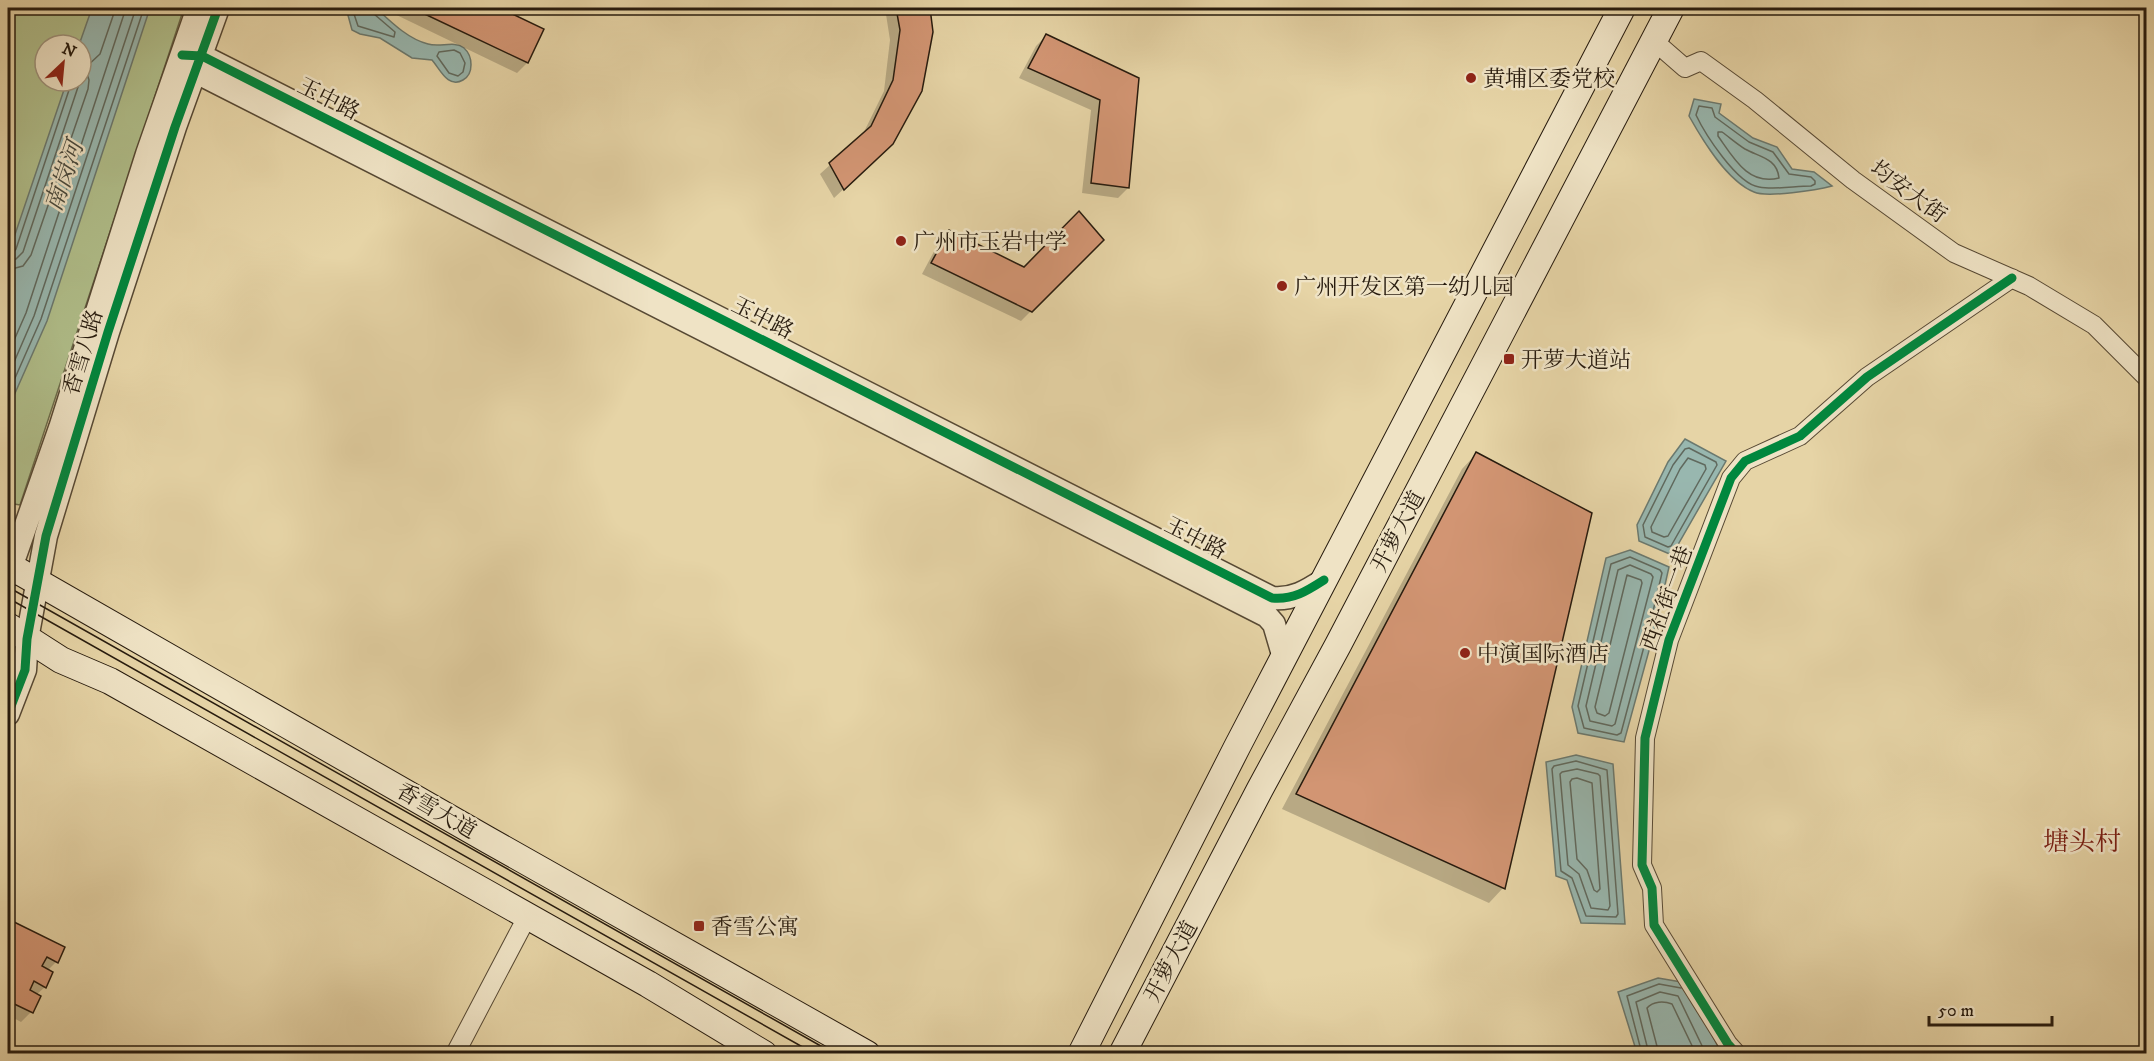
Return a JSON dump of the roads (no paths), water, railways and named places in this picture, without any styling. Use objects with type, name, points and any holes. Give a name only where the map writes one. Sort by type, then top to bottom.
[{"type":"main road","name":"开萝大道","points":[[1081,1053],[1622,8]]},
{"type":"main road","name":"开萝大道","points":[[1122,1053],[1671,8]]},
{"type":"main road","name":"香雪大道","points":[[9,569],[37,581],[448,817],[867,1053]]},
{"type":"main road","points":[[17,633],[61,660],[110,681],[648,984],[764,1053]]},
{"type":"main road","points":[[1128,961],[1132,988],[1137,996],[1146,996],[1159,980]]},
{"type":"main road","points":[[1061,1053],[1099,1018]]},
{"type":"street","name":"香雪八路","points":[[8,714],[25,670],[17,633],[37,581],[46,536],[108,332],[175,127],[193,61],[198,8]]},
{"type":"street","name":"香雪八路","points":[[9,569],[60,428],[147,154],[218,8]]},
{"type":"street","name":"均安大街","points":[[1654,41],[1685,68],[1701,61],[1755,100],[1853,180],[1954,253],[2029,286],[2094,325],[2146,377]]},
{"type":"street","name":"玉中路","points":[[193,61],[1272,598],[1290,598],[1324,580]]},
{"type":"street","name":"玉中路","points":[[193,61],[1267,616],[1274,624],[1284,658]]},
{"type":"street","name":"西社街一巷","points":[[1737,1053],[1728,1044],[1654,925],[1652,888],[1642,865],[1645,738],[1669,640],[1679,611],[1731,478],[1745,461],[1800,436],[1866,377],[2012,278]]},
{"type":"street","points":[[455,1053],[527,917]]},
{"type":"water","name":"南岗河","points":[[92,8],[150,8],[47,321],[8,409],[8,255],[63,93],[93,93],[93,33],[83,33]]},
{"type":"water","points":[[346,8],[376,8],[400,29],[421,42],[433,45],[451,44],[464,48],[471,60],[469,74],[463,80],[453,82],[445,77],[432,60],[412,58],[380,38],[352,30]]},
{"type":"water","points":[[1694,99],[1721,104],[1719,113],[1753,138],[1777,147],[1792,169],[1814,172],[1832,186],[1780,194],[1760,194],[1744,187],[1725,170],[1689,116]]},
{"type":"water","points":[[1685,439],[1726,461],[1672,555],[1639,541],[1637,525],[1668,462]]},
{"type":"water","points":[[1630,550],[1669,567],[1656,625],[1624,742],[1578,733],[1572,707],[1606,558]]},
{"type":"water","points":[[1576,755],[1613,764],[1625,924],[1581,923],[1567,880],[1556,876],[1546,762]]},
{"type":"water","points":[[1658,978],[1687,983],[1721,1053],[1637,1053],[1618,992]]},
{"type":"tram line","points":[[8,587],[835,1054]]},
{"type":"tram line","points":[[8,598],[815,1054]]},
{"type":"place","name":"黄埔区委党校","points":[[1471,78]]},
{"type":"place","name":"广州市玉岩中学","points":[[901,241]]},
{"type":"place","name":"广州开发区第一幼儿园","points":[[1282,286]]},
{"type":"place","name":"开萝大道站","points":[[1509,359]]},
{"type":"place","name":"中演国际酒店","points":[[1465,653]]},
{"type":"place","name":"香雪公寓","points":[[699,926]]},
{"type":"district","name":"塘头村","points":[[2082,841]]}]
